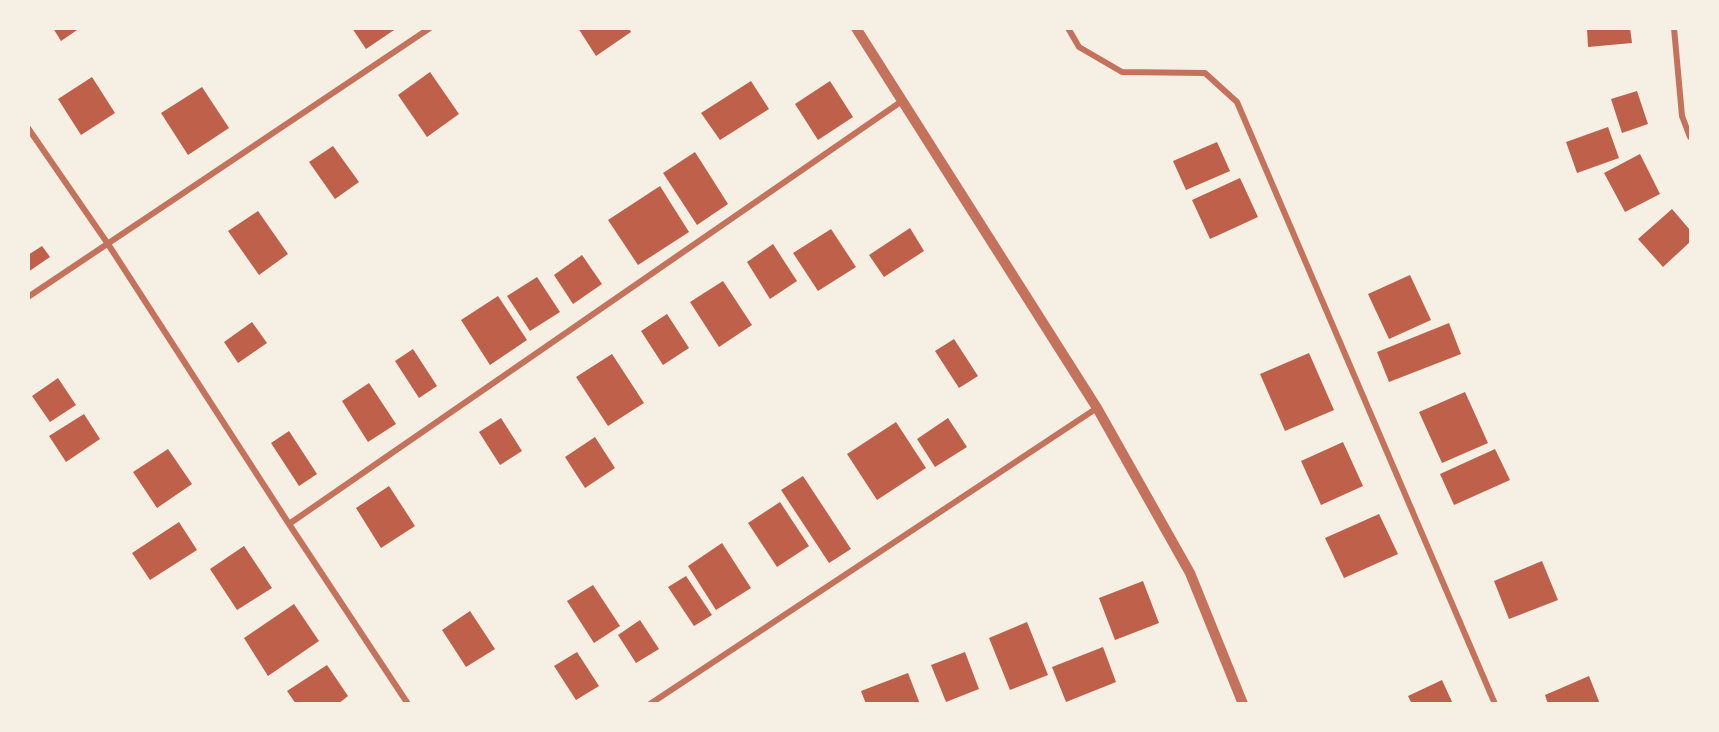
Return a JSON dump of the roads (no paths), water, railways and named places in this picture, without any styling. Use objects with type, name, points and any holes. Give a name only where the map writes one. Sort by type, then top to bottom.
[{"type":"street","points":[[28,297],[430,28]]},
{"type":"street","points":[[856,28],[1097,408],[1191,573],[1243,704]]},
{"type":"street","points":[[1068,28],[1080,47],[1122,72],[1205,73],[1238,102],[1495,704]]},
{"type":"street","points":[[1674,28],[1682,116],[1690,137]]},
{"type":"street","points":[[289,524],[902,101]]},
{"type":"street","points":[[28,128],[108,244],[408,704]]},
{"type":"street","points":[[650,704],[1097,408]]}]
